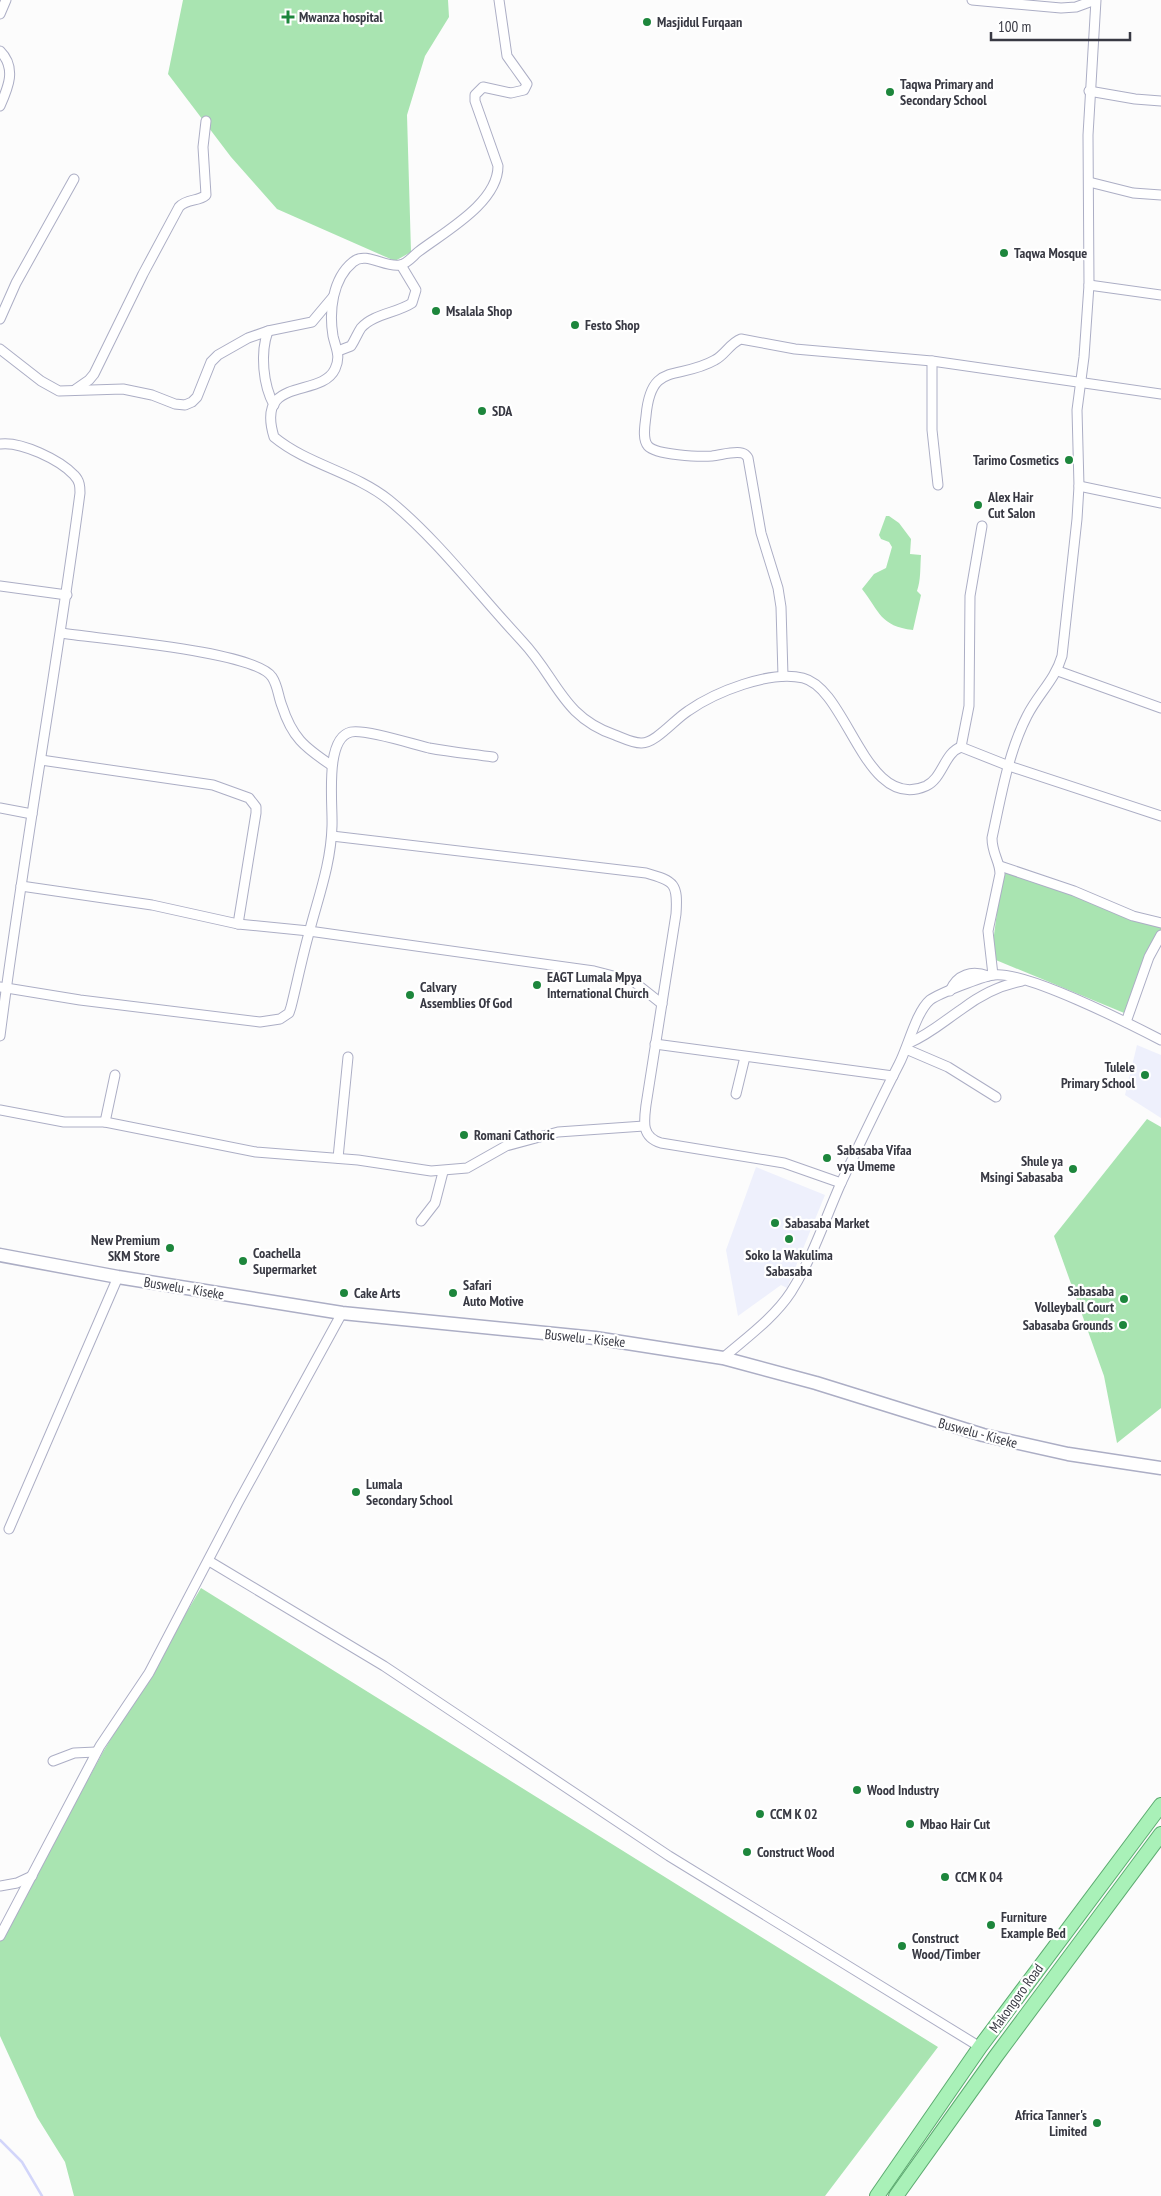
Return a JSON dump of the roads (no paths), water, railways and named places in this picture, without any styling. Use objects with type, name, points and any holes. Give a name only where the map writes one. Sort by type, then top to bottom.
[{"type":"main road","name":"Buswelu - Kiseke","points":[[0,1255],[118,1278],[342,1313],[595,1338],[723,1358],[807,1380],[983,1435],[1068,1454],[1161,1468]]},
{"type":"main road","name":"Makongoro Road","points":[[877,2196],[980,2047],[1161,1805]]},
{"type":"main road","name":"Makongoro Road","points":[[896,2196],[984,2072],[1161,1834]]},
{"type":"street","points":[[0,14],[6,0]]},
{"type":"street","points":[[0,349],[51,388],[59,391],[123,389],[152,395],[175,404],[185,405],[197,397],[211,362],[218,355],[248,338],[268,331],[312,322],[333,298],[346,269],[354,261],[369,259],[401,265],[463,220],[485,196],[498,174],[498,166],[474,101],[475,95],[483,87],[511,93],[524,90],[527,84],[507,56],[499,0]]},
{"type":"street","points":[[972,0],[1061,8],[1076,7],[1096,0],[1089,91],[1089,285],[1077,410],[1079,486],[1064,640],[1058,671],[1028,714],[1017,739],[992,838],[992,850],[1000,866],[1000,874],[993,898],[988,931],[991,976]]},
{"type":"street","points":[[0,51],[5,56],[10,68],[9,81],[0,106]]},
{"type":"street","points":[[1089,91],[1135,99],[1161,101]]},
{"type":"street","points":[[73,391],[89,380],[94,374],[143,274],[179,207],[185,202],[200,199],[206,195],[202,147],[206,121]]},
{"type":"street","points":[[0,319],[16,283],[74,179]]},
{"type":"street","points":[[1089,182],[1133,193],[1161,195]]},
{"type":"street","points":[[338,351],[352,346],[359,331],[367,323],[403,309],[412,303],[416,290],[401,265]]},
{"type":"street","points":[[1089,285],[1161,295]]},
{"type":"street","points":[[333,298],[334,337],[338,359],[332,375],[324,380],[284,394],[274,405],[272,413],[274,437],[298,452],[360,481],[389,500],[431,540],[525,644],[542,664],[567,703],[588,723],[625,739],[648,743],[674,721],[705,700],[744,684],[783,676],[806,679],[821,689],[831,701],[868,762],[882,778],[896,786],[913,790],[937,779],[955,750],[961,747],[1009,766],[1161,816]]},
{"type":"street","points":[[268,331],[264,354],[266,382],[267,391],[274,405]]},
{"type":"street","points":[[783,676],[778,588],[761,534],[748,458],[745,454],[740,453],[699,455],[662,452],[646,444],[649,393],[661,377],[716,360],[741,339],[794,349],[932,361],[1161,394]]},
{"type":"street","points":[[932,361],[932,430],[938,485]]},
{"type":"street","points":[[0,444],[19,444],[44,455],[76,476],[80,485],[67,595],[3,987],[0,1036]]},
{"type":"street","points":[[1079,486],[1161,503]]},
{"type":"street","points":[[961,747],[968,706],[970,606],[982,526]]},
{"type":"street","points":[[0,586],[67,595]]},
{"type":"street","points":[[61,633],[222,656],[258,667],[271,675],[278,687],[287,722],[295,737],[306,748],[331,765]]},
{"type":"street","points":[[1058,671],[1161,708]]},
{"type":"street","points":[[3,987],[80,1000],[173,1010],[225,1019],[272,1022],[284,1018],[289,1013],[309,931],[324,880],[332,836],[331,765],[336,747],[341,738],[351,732],[454,752],[493,757]]},
{"type":"street","points":[[41,760],[213,785],[249,798],[256,807],[256,813],[238,924]]},
{"type":"street","points":[[0,808],[32,814]]},
{"type":"street","points":[[332,836],[552,864],[646,873],[670,881],[677,893],[676,914],[644,1126],[647,1135],[656,1142],[784,1163],[841,1183]]},
{"type":"street","points":[[1000,866],[1074,892],[1133,916],[1161,923]]},
{"type":"street","points":[[21,886],[121,900],[238,924],[309,931],[602,972],[633,981],[662,1004]]},
{"type":"street","points":[[1126,1022],[1146,966],[1161,935]]},
{"type":"street","points":[[723,1358],[766,1320],[790,1293],[809,1258],[841,1183],[908,1046],[924,1008],[930,1000],[991,976],[1025,980],[1126,1022],[1161,1040]]},
{"type":"street","points":[[908,1046],[928,1034],[964,1007],[993,991],[1025,980]]},
{"type":"street","points":[[655,1044],[893,1076]]},
{"type":"street","points":[[908,1046],[948,1067],[996,1097]]},
{"type":"street","points":[[338,1158],[348,1057]]},
{"type":"street","points":[[736,1094],[745,1057]]},
{"type":"street","points":[[105,1122],[114,1076]]},
{"type":"street","points":[[0,1110],[64,1122],[105,1122],[256,1152],[338,1158],[443,1172],[467,1168],[506,1146],[558,1132],[644,1126]]},
{"type":"street","points":[[421,1221],[435,1203],[443,1172]]},
{"type":"street","points":[[9,1529],[118,1278]]},
{"type":"street","points":[[0,1936],[96,1752],[150,1673],[276,1432],[342,1313]]},
{"type":"street","points":[[209,1562],[384,1666],[668,1856],[980,2047]]},
{"type":"street","points":[[53,1761],[74,1753],[96,1752]]},
{"type":"street","points":[[0,1886],[17,1883],[32,1876]]},
{"type":"waterway","points":[[0,2140],[22,2162],[42,2196]]},
{"type":"place","name":"Mwanza hospital","points":[[288,17]]},
{"type":"place","name":"Masjidul Furqaan","points":[[647,22]]},
{"type":"place","name":"Taqwa Primary and Secondary School","points":[[890,92]]},
{"type":"place","name":"Taqwa Mosque","points":[[1004,253]]},
{"type":"place","name":"Msalala Shop","points":[[436,311]]},
{"type":"place","name":"Festo Shop","points":[[575,325]]},
{"type":"place","name":"SDA","points":[[482,411]]},
{"type":"place","name":"Tarimo Cosmetics","points":[[1069,460]]},
{"type":"place","name":"Alex Hair Cut Salon","points":[[978,505]]},
{"type":"place","name":"EAGT Lumala Mpya International Church","points":[[537,985]]},
{"type":"place","name":"Calvary Assemblies Of God","points":[[410,995]]},
{"type":"place","name":"Tulele Primary School","points":[[1145,1075]]},
{"type":"place","name":"Romani Cathoric","points":[[464,1135]]},
{"type":"place","name":"Sabasaba Vifaa vya Umeme","points":[[827,1158]]},
{"type":"place","name":"Shule ya Msingi Sabasaba","points":[[1073,1169]]},
{"type":"place","name":"Sabasaba Market","points":[[775,1223]]},
{"type":"place","name":"Soko la Wakulima Sabasaba","points":[[789,1239]]},
{"type":"place","name":"New Premium SKM Store","points":[[170,1248]]},
{"type":"place","name":"Coachella Supermarket","points":[[243,1261]]},
{"type":"place","name":"Cake Arts","points":[[344,1293]]},
{"type":"place","name":"Safari Auto Motive","points":[[453,1293]]},
{"type":"place","name":"Sabasaba Volleyball Court","points":[[1124,1299]]},
{"type":"place","name":"Sabasaba Grounds","points":[[1123,1325]]},
{"type":"place","name":"Lumala Secondary School","points":[[356,1492]]},
{"type":"place","name":"Wood Industry","points":[[857,1790]]},
{"type":"place","name":"CCM K 02","points":[[760,1814]]},
{"type":"place","name":"Mbao Hair Cut","points":[[910,1824]]},
{"type":"place","name":"Construct Wood","points":[[747,1852]]},
{"type":"place","name":"CCM K 04","points":[[945,1877]]},
{"type":"place","name":"Furniture Example Bed","points":[[991,1925]]},
{"type":"place","name":"Construct Wood/Timber","points":[[902,1946]]},
{"type":"place","name":"Africa Tanner's Limited","points":[[1097,2123]]}]
